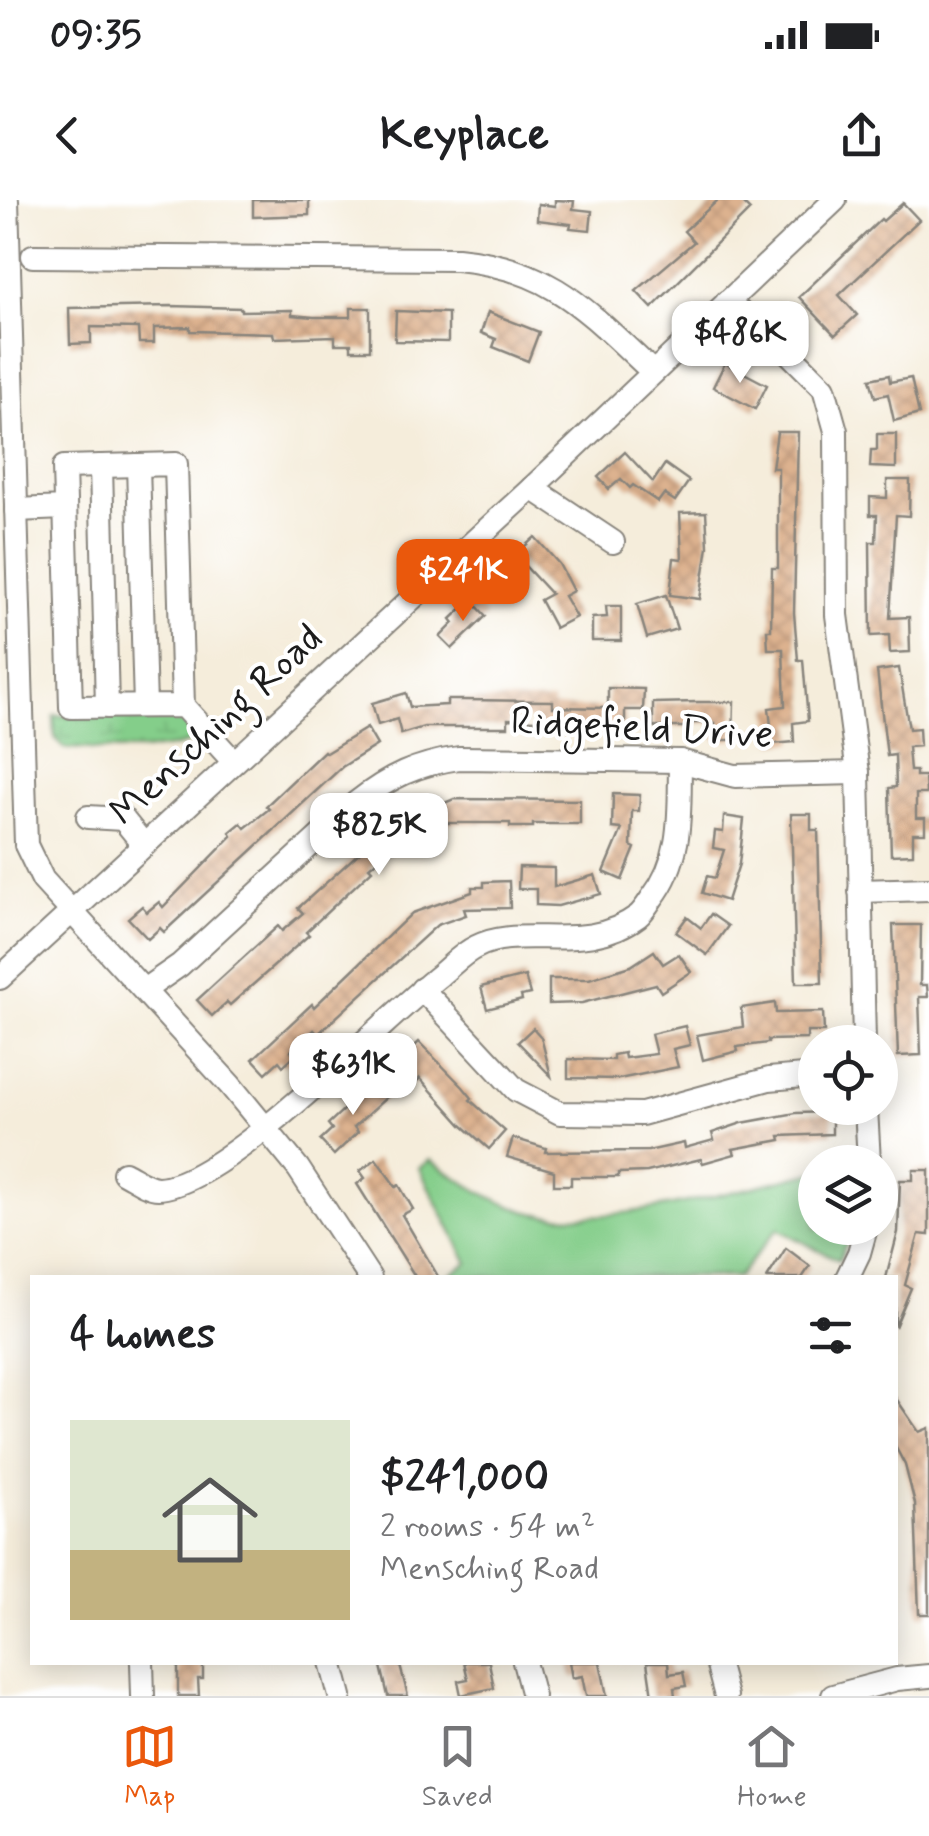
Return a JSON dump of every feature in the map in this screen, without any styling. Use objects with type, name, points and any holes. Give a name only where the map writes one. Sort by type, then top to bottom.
[{"type":"street","points":[[7,200],[26,845],[43,880],[298,1168],[368,1275]]},
{"type":"street","name":"Mensching Road","points":[[0,978],[532,488],[835,200]]},
{"type":"street","points":[[33,256],[458,260],[492,264],[534,276],[574,299],[653,372]]},
{"type":"street","points":[[727,302],[774,338],[824,388],[836,432],[838,615],[858,773],[864,1025]]},
{"type":"street","points":[[182,706],[71,707],[64,467],[176,464],[182,706],[234,762]]},
{"type":"street","points":[[138,465],[145,706]]},
{"type":"street","points":[[101,466],[107,706]]},
{"type":"street","points":[[532,488],[613,542]]},
{"type":"street","points":[[16,510],[65,508]]},
{"type":"street","name":"Ridgefield Drive","points":[[144,990],[180,965],[356,803],[409,768],[459,758],[680,760],[735,776],[858,773]]},
{"type":"street","points":[[124,1173],[154,1188],[180,1184],[218,1163],[476,946],[499,940],[588,937],[639,916],[667,878],[676,852],[680,760]]},
{"type":"street","points":[[88,817],[123,819],[144,845]]},
{"type":"street","points":[[860,891],[929,889]]},
{"type":"street","points":[[422,989],[516,1090],[560,1113],[642,1114],[769,1079],[798,1076]]},
{"type":"street","points":[[848,1275],[861,1245]]},
{"type":"street","points":[[142,1665],[143,1696]]},
{"type":"street","points":[[332,1665],[340,1696]]},
{"type":"street","points":[[525,1665],[533,1696]]},
{"type":"street","points":[[718,1665],[726,1696]]},
{"type":"street","points":[[833,1696],[896,1671],[929,1676]]},
{"type":"green space","points":[[177,712],[199,737],[171,747],[134,750],[64,748],[55,738],[54,716]]},
{"type":"green space","points":[[430,1160],[499,1201],[555,1216],[590,1216],[669,1206],[798,1176],[798,1240],[777,1229],[740,1275],[448,1275],[468,1263],[419,1168]]},
{"type":"green space","points":[[809,1245],[846,1245],[839,1260]]},
{"type":"building","points":[[253,200],[309,200],[309,215],[253,217]]},
{"type":"building","points":[[555,200],[574,201],[573,209],[592,211],[590,230],[537,220],[538,204],[555,206]]},
{"type":"building","points":[[718,200],[740,200],[750,210],[652,308],[636,291],[694,242],[684,231]]},
{"type":"building","points":[[903,203],[919,220],[839,295],[857,315],[835,335],[799,297]]},
{"type":"building","points":[[69,308],[292,310],[292,315],[314,317],[351,317],[351,308],[370,308],[370,350],[351,350],[351,344],[335,344],[335,336],[274,338],[273,333],[190,331],[190,327],[154,328],[154,343],[139,343],[138,328],[91,327],[91,343],[70,344]]},
{"type":"building","points":[[396,311],[448,313],[448,342],[395,341]]},
{"type":"building","points":[[488,312],[539,332],[528,361],[493,347],[496,339],[481,333]]},
{"type":"building","points":[[725,363],[767,385],[755,409],[713,387]]},
{"type":"building","points":[[889,375],[890,382],[911,378],[919,414],[894,421],[888,394],[875,397],[870,379]]},
{"type":"building","points":[[777,432],[798,432],[794,613],[808,721],[793,723],[794,742],[773,744],[769,708],[785,706],[783,649],[768,649],[767,630],[771,630],[772,568],[778,568],[778,468],[772,468]]},
{"type":"building","points":[[877,434],[896,434],[896,468],[870,467],[871,450],[877,450]]},
{"type":"building","points":[[625,452],[653,482],[665,464],[689,481],[675,501],[664,494],[658,502],[621,479],[609,489],[598,477]]},
{"type":"building","points":[[887,480],[910,480],[909,516],[896,515],[890,618],[909,617],[910,652],[890,653],[889,635],[871,636],[870,542],[876,542],[877,515],[870,515],[870,497],[887,498]]},
{"type":"building","points":[[706,512],[708,546],[700,599],[670,595],[674,558],[682,559],[680,513]]},
{"type":"building","points":[[535,537],[559,564],[573,591],[564,596],[576,617],[555,628],[540,600],[551,594],[515,555]]},
{"type":"building","points":[[666,595],[677,629],[647,638],[637,604]]},
{"type":"building","points":[[471,600],[486,616],[452,649],[440,637],[454,623],[451,619]]},
{"type":"building","points":[[606,606],[621,606],[621,641],[592,641],[592,618],[607,617]]},
{"type":"building","points":[[899,668],[909,729],[919,728],[920,746],[908,747],[910,771],[925,776],[926,794],[916,794],[916,818],[925,818],[925,833],[913,833],[913,854],[891,855],[889,788],[896,787],[895,755],[887,756],[877,671]]},
{"type":"building","points":[[608,688],[644,689],[643,710],[625,710],[625,727],[536,727],[536,720],[508,719],[508,727],[424,727],[401,734],[397,719],[378,725],[372,703],[406,693],[410,707],[463,700],[553,701],[553,707],[608,708]]},
{"type":"building","points":[[734,702],[733,740],[715,740],[715,723],[653,727],[653,703]]},
{"type":"building","points":[[367,728],[377,745],[342,767],[164,932],[160,928],[148,939],[128,918],[142,906],[147,912],[159,902],[163,907],[232,836],[230,832],[241,823],[245,828],[269,809],[266,806],[324,751]]},
{"type":"building","points":[[613,794],[640,795],[639,811],[632,811],[631,846],[635,848],[622,880],[604,872],[622,829],[612,828]]},
{"type":"building","points":[[454,799],[580,800],[580,824],[510,827],[510,823],[444,823],[401,841],[369,867],[372,870],[306,932],[309,935],[230,1005],[227,1002],[212,1016],[197,1000],[278,926],[282,931],[303,913],[298,908],[402,814],[418,807],[421,813]]},
{"type":"building","points":[[791,814],[811,814],[811,830],[818,830],[822,983],[796,983]]},
{"type":"building","points":[[724,816],[744,819],[739,864],[727,901],[702,893],[707,876],[715,878],[724,850],[713,848],[715,831],[723,832]]},
{"type":"building","points":[[519,867],[554,868],[554,887],[595,875],[601,894],[558,906],[536,905],[536,889],[518,889]]},
{"type":"building","points":[[509,881],[510,908],[464,909],[466,915],[437,925],[318,1034],[314,1030],[291,1051],[295,1055],[283,1066],[279,1061],[266,1073],[253,1059],[412,913],[472,892],[472,887],[484,887],[484,882]]},
{"type":"building","points":[[711,914],[728,926],[707,955],[676,932],[687,917],[701,928]]},
{"type":"building","points":[[893,925],[921,925],[920,985],[927,985],[928,997],[919,997],[921,1055],[898,1056]]},
{"type":"building","points":[[654,951],[663,964],[679,954],[691,972],[661,992],[656,984],[582,1003],[549,1004],[549,979],[589,979],[631,966]]},
{"type":"building","points":[[525,976],[530,994],[521,996],[522,1000],[487,1009],[481,987]]},
{"type":"building","points":[[775,1003],[776,1013],[823,1012],[824,1025],[798,1025],[798,1039],[768,1040],[703,1060],[697,1035],[743,1027],[741,1008]]},
{"type":"building","points":[[685,1026],[690,1045],[673,1049],[678,1067],[619,1079],[568,1078],[568,1059],[613,1060],[613,1055],[624,1053],[625,1058],[656,1054],[651,1034]]},
{"type":"building","points":[[533,1028],[541,1037],[551,1076],[518,1042]]},
{"type":"building","points":[[419,1042],[463,1087],[470,1100],[505,1131],[489,1149],[420,1078],[414,1084],[405,1074],[411,1068],[402,1058]]},
{"type":"building","points":[[374,1081],[388,1096],[354,1127],[358,1132],[334,1155],[320,1140],[332,1129],[328,1124]]},
{"type":"building","points":[[796,1113],[798,1125],[832,1125],[832,1134],[780,1136],[781,1140],[733,1149],[735,1154],[703,1163],[701,1159],[647,1172],[618,1173],[618,1177],[571,1177],[571,1185],[554,1185],[554,1171],[507,1157],[513,1138],[546,1148],[545,1152],[648,1151],[684,1143],[685,1148],[714,1140],[712,1133],[742,1123]]},
{"type":"building","points":[[376,1159],[396,1187],[399,1185],[413,1209],[402,1215],[437,1275],[414,1275],[357,1184],[365,1178],[360,1171]]},
{"type":"building","points":[[913,1170],[929,1170],[929,1235],[919,1234],[905,1285],[911,1288],[898,1320],[898,1275],[887,1275],[895,1245],[898,1245],[900,1180],[913,1180]]},
{"type":"building","points":[[786,1248],[810,1266],[804,1275],[769,1275]]},
{"type":"building","points":[[898,1401],[919,1432],[929,1428],[929,1614],[919,1614],[915,1504],[898,1452]]},
{"type":"building","points":[[178,1665],[203,1665],[203,1679],[198,1679],[199,1696],[178,1696]]},
{"type":"building","points":[[381,1665],[400,1665],[408,1696],[388,1696]]},
{"type":"building","points":[[465,1665],[490,1665],[494,1688],[461,1695],[458,1681],[468,1679]]},
{"type":"building","points":[[570,1665],[601,1665],[607,1696],[586,1696],[582,1676],[572,1678]]},
{"type":"building","points":[[647,1665],[668,1665],[669,1674],[683,1672],[686,1686],[674,1688],[675,1696],[652,1696]]}]
